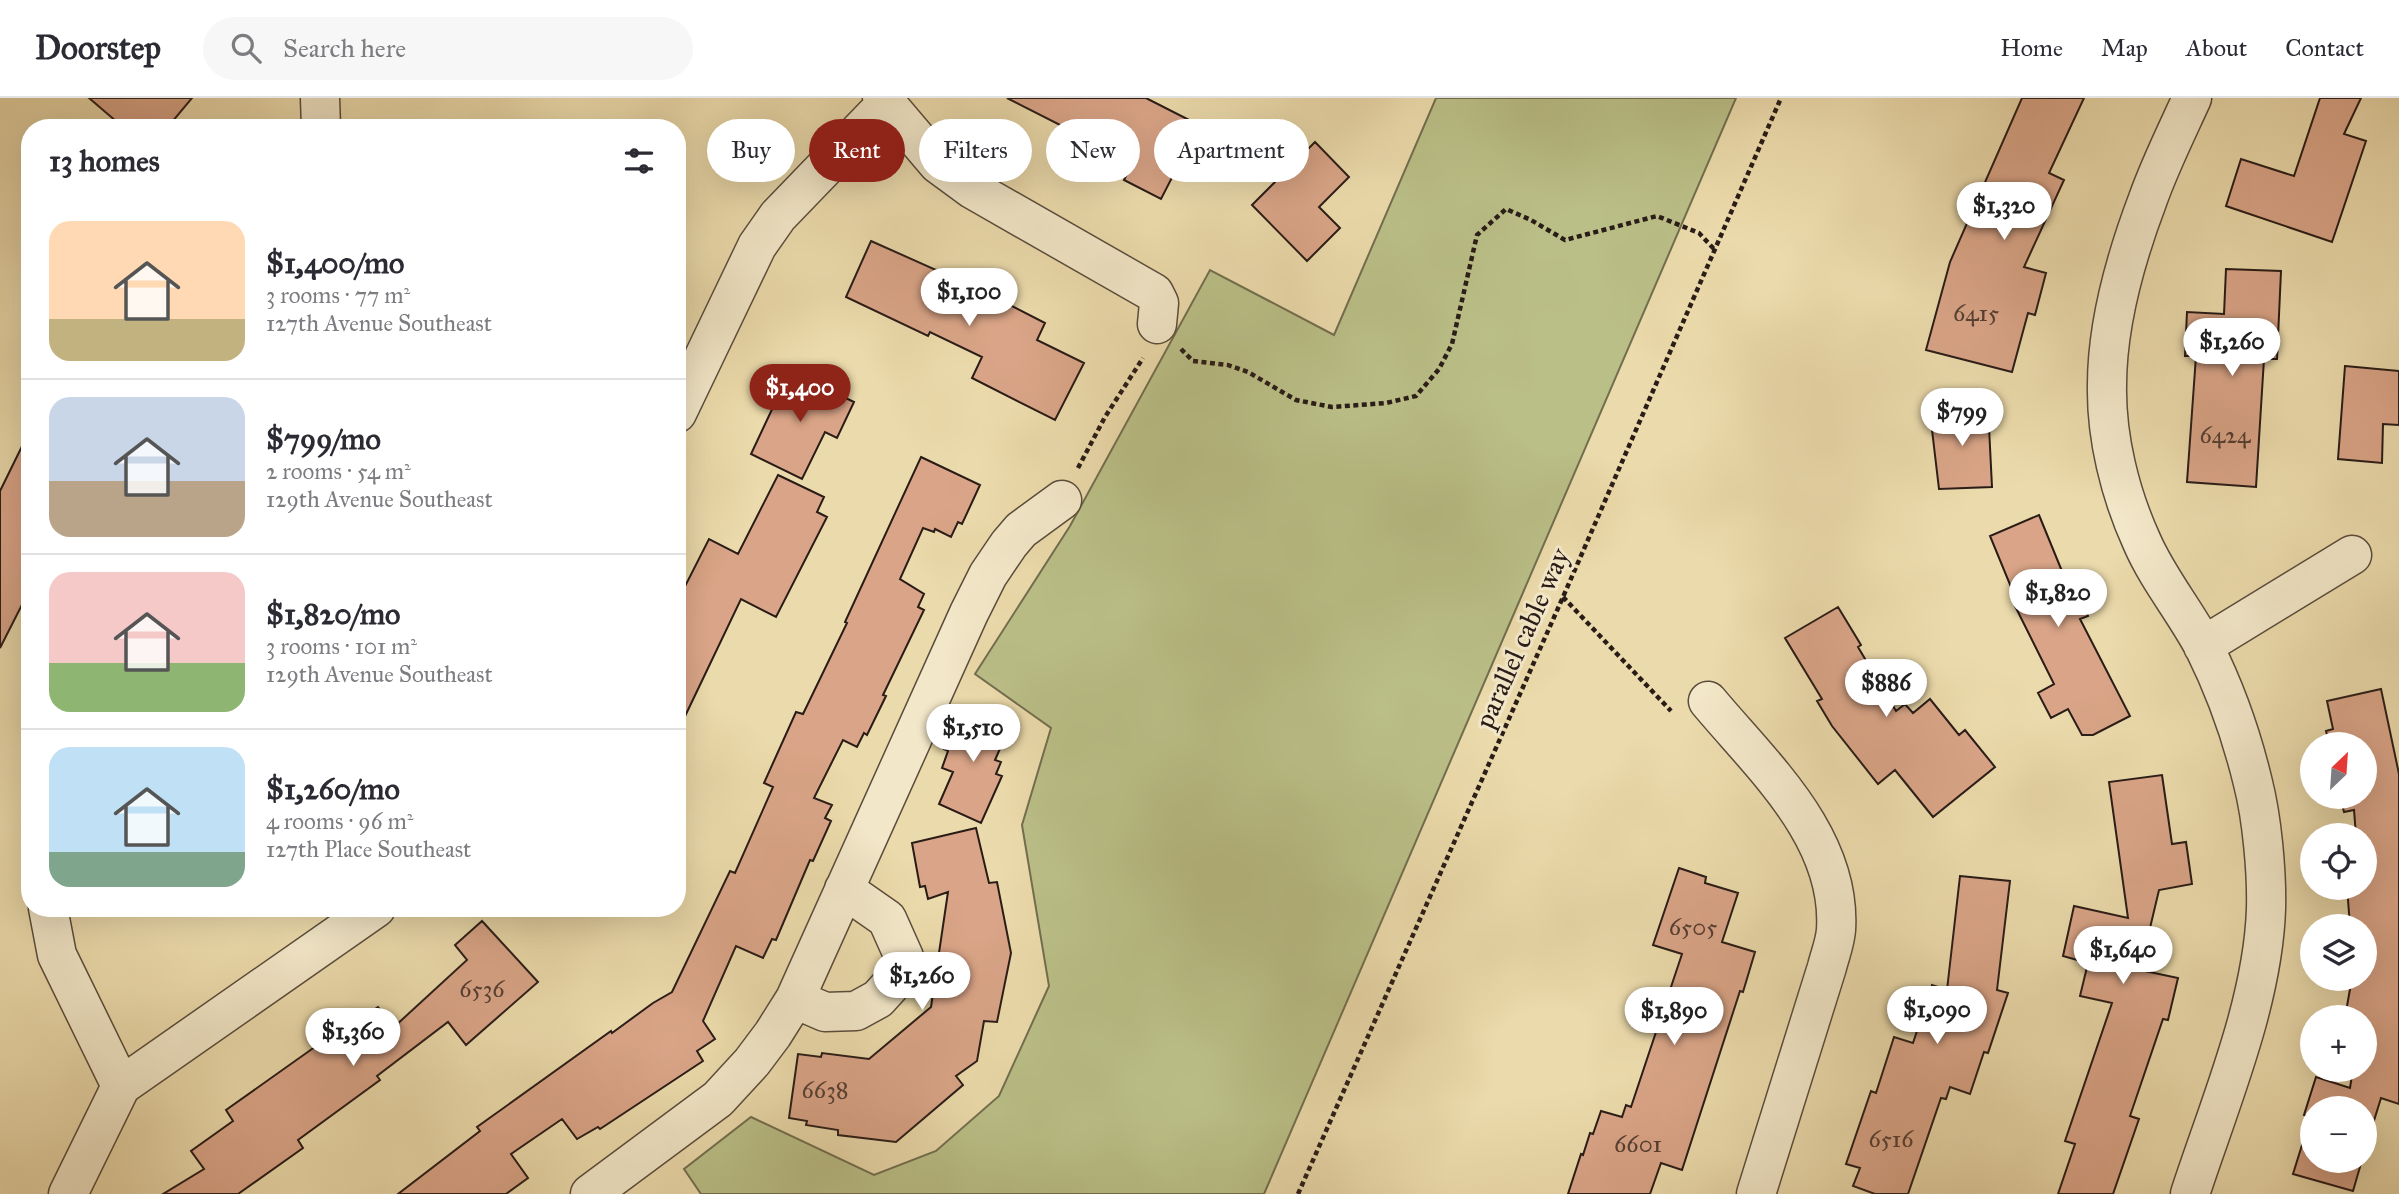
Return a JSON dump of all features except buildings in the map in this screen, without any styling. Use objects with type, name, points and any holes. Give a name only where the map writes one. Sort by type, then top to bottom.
[{"type":"street","points":[[320,98],[321,119]]},
{"type":"street","points":[[2189,1194],[2248,1017],[2266,909],[2263,849],[2253,784],[2226,695],[2203,646],[2142,544],[2123,491],[2110,433],[2106,385],[2111,335],[2127,262],[2148,198],[2192,98]]},
{"type":"street","points":[[686,394],[757,246],[778,216],[884,101],[938,164],[972,189],[1154,293],[1159,303],[1153,337]]},
{"type":"street","points":[[590,1194],[718,1099],[773,1034],[795,999],[988,575],[1021,530],[1062,500]]},
{"type":"street","points":[[2203,646],[2352,555]]},
{"type":"street","points":[[1708,701],[1790,798],[1816,839],[1829,872],[1835,901],[1836,932],[1827,967],[1756,1194]]},
{"type":"street","points":[[795,999],[825,1012],[856,1011],[878,999],[897,978],[904,957],[887,919],[844,889]]},
{"type":"street","points":[[50,917],[57,955],[121,1086]]},
{"type":"street","points":[[68,1194],[121,1086],[363,917]]},
{"type":"path","name":"parallel cable way","points":[[1298,1194],[1781,98]]},
{"type":"path","points":[[1062,500],[1105,417],[1153,337],[1193,361],[1228,365],[1248,372],[1296,400],[1332,407],[1386,403],[1416,396],[1439,369],[1452,344],[1477,234],[1506,209],[1566,240],[1657,216],[1699,233],[1714,249]]},
{"type":"path","points":[[1563,597],[1677,717],[1708,701]]},
{"type":"green space","points":[[1436,98],[1736,98],[1264,1194],[701,1194],[684,1169],[751,1117],[874,1175],[936,1151],[999,1096],[1049,986],[1022,825],[1051,728],[975,674],[1070,526],[1210,270],[1334,335]]}]
